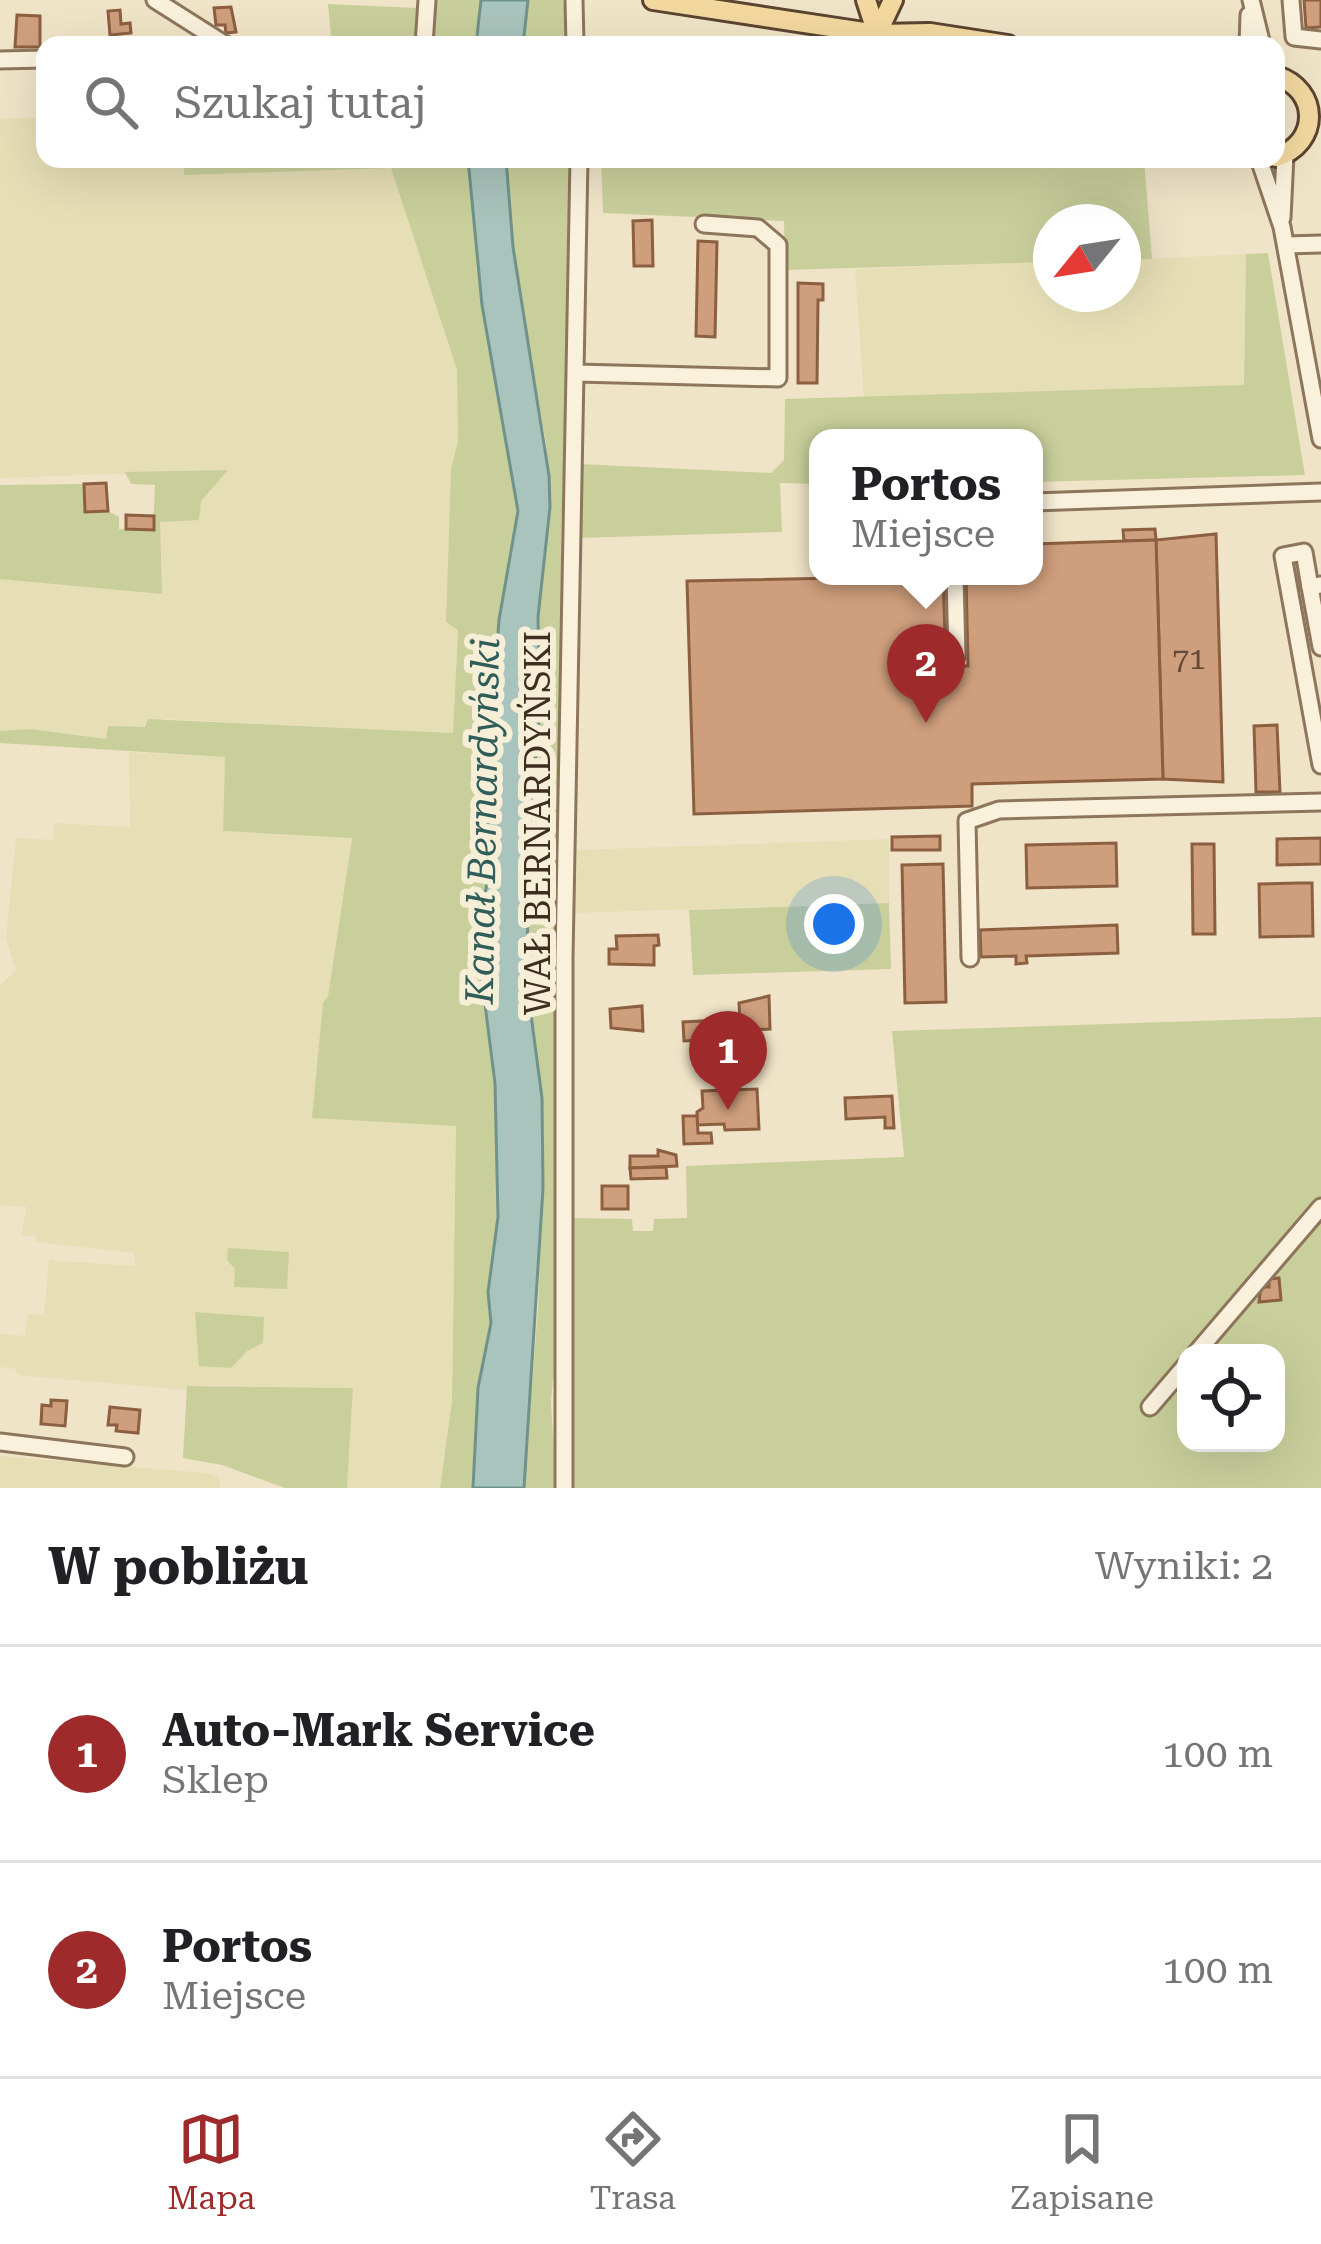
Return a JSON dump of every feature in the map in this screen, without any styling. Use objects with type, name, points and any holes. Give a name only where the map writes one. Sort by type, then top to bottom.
[{"type":"main road","points":[[653,0],[877,34],[949,36]]},
{"type":"main road","points":[[866,0],[881,36]]},
{"type":"main road","points":[[877,34],[893,0]]},
{"type":"main road","points":[[1285,80],[1314,100],[1310,115],[1314,130],[1285,153]]},
{"type":"street","points":[[155,0],[212,36]]},
{"type":"street","points":[[425,36],[427,0]]},
{"type":"street","points":[[574,0],[575,36]]},
{"type":"street","points":[[1248,36],[1250,0]]},
{"type":"street","points":[[1250,0],[1260,36]]},
{"type":"street","points":[[1291,0],[1294,37],[1321,40]]},
{"type":"street","points":[[0,60],[36,59]]},
{"type":"street","name":"WAŁ BERNARDYŃSKI","points":[[564,1488],[564,980],[579,168]]},
{"type":"street","points":[[1262,168],[1282,226],[1321,440]]},
{"type":"street","points":[[1280,168],[1282,226]]},
{"type":"street","points":[[576,373],[778,378],[778,244],[758,229],[704,224]]},
{"type":"street","points":[[1286,245],[1321,244]]},
{"type":"street","points":[[1043,502],[1321,492]]},
{"type":"street","points":[[1320,760],[1283,556],[1304,552],[1315,586],[1321,647]]},
{"type":"street","points":[[955,585],[957,655]]},
{"type":"street","points":[[970,958],[967,821],[999,810],[1321,802]]},
{"type":"street","points":[[1204,1344],[1321,1208]]},
{"type":"street","points":[[1150,1407],[1177,1376]]},
{"type":"street","points":[[0,1442],[125,1457]]},
{"type":"shaded area","points":[[36,117],[36,168],[185,168],[185,175],[391,168],[457,370],[458,441],[451,469],[446,621],[458,629],[453,733],[164,719],[107,739],[31,729],[0,731],[0,578],[161,594],[160,521],[201,501],[226,470],[0,478],[0,119]]},
{"type":"shaded area","points":[[1246,254],[1244,385],[864,399],[855,269],[1033,263],[1033,312],[1141,312],[1141,259]]},
{"type":"shaded area","points":[[129,752],[225,757],[223,831],[352,837],[328,996],[323,1003],[456,1126],[452,1401],[440,1488],[347,1488],[353,1388],[210,1385],[186,1390],[17,1375],[16,1369],[0,1367],[0,1334],[25,1336],[28,1314],[44,1315],[49,1260],[135,1266],[134,1253],[36,1242],[35,1236],[21,1235],[27,1207],[0,1205],[0,985],[16,971],[6,938],[16,838],[53,840],[54,823],[130,827]],"holes":[[[196,1312],[264,1317],[235,1362],[200,1366]]]},
{"type":"shaded area","points":[[889,839],[889,903],[575,913],[577,850]]},
{"type":"shaded area","points":[[0,1456],[205,1473],[219,1477],[220,1488],[0,1488]]},
{"type":"green space","points":[[431,0],[481,0],[477,36],[429,36]]},
{"type":"green space","points":[[528,0],[563,0],[568,36],[524,36]]},
{"type":"green space","points":[[328,4],[418,8],[419,36],[331,36]]},
{"type":"green space","points":[[184,168],[391,168],[184,175]]},
{"type":"green space","points":[[391,168],[469,168],[493,376],[518,511],[499,620],[490,738],[490,865],[480,916],[479,975],[495,1083],[498,1217],[488,1292],[491,1323],[478,1388],[473,1488],[440,1488],[452,1401],[456,1126],[312,1118],[323,1003],[328,996],[352,838],[223,831],[225,757],[0,743],[0,731],[31,729],[106,739],[108,726],[145,727],[148,719],[453,733],[458,630],[446,622],[451,469],[458,441],[457,370]]},
{"type":"green space","points":[[507,168],[572,168],[561,545],[558,1319],[551,1402],[556,1488],[524,1488],[544,1147],[526,977],[540,709],[538,617],[550,507],[546,444],[513,247]]},
{"type":"green space","points":[[601,168],[1145,168],[1152,259],[1141,259],[1141,204],[1033,204],[1033,263],[785,270],[784,221],[603,213]]},
{"type":"green space","points":[[1268,253],[1305,475],[1043,482],[1043,429],[809,429],[809,484],[780,483],[782,532],[577,538],[580,464],[771,473],[784,460],[785,399],[1244,385],[1246,254]]},
{"type":"green space","points":[[228,470],[201,501],[199,520],[160,522],[162,594],[0,579],[0,485],[84,484],[86,511],[108,511],[119,517],[119,529],[153,530],[155,485],[131,484],[125,472]]},
{"type":"green space","points":[[889,903],[891,969],[693,975],[689,910]]},
{"type":"green space","points":[[1321,1017],[1321,1488],[574,1488],[574,1218],[632,1219],[633,1231],[653,1231],[654,1219],[687,1218],[686,1166],[904,1157],[892,1031]]},
{"type":"green space","points":[[228,1248],[289,1252],[287,1289],[234,1287],[235,1269],[227,1260]]},
{"type":"green space","points":[[195,1312],[264,1317],[263,1343],[231,1368],[199,1366]]},
{"type":"green space","points":[[187,1386],[353,1388],[347,1488],[285,1488],[222,1465],[183,1458]]},
{"type":"water","points":[[481,0],[528,0],[524,36],[477,36]]},
{"type":"water","points":[[469,168],[507,168],[513,247],[550,507],[538,617],[540,709],[526,977],[542,1098],[543,1188],[524,1488],[473,1488],[478,1388],[491,1323],[488,1292],[498,1217],[495,1083],[477,942],[490,865],[487,782],[499,620],[518,511],[482,305]]},
{"type":"building","points":[[1304,0],[1321,0],[1321,27],[1306,28]]},
{"type":"building","points":[[231,7],[236,32],[226,33],[225,25],[216,25],[214,8]]},
{"type":"building","points":[[120,10],[121,24],[130,23],[131,33],[110,35],[108,11]]},
{"type":"building","points":[[17,15],[40,16],[36,47],[15,47]]},
{"type":"building","points":[[652,220],[653,266],[634,266],[633,221]]},
{"type":"building","points":[[698,241],[717,242],[715,337],[696,336]]},
{"type":"building","points":[[798,283],[823,284],[823,300],[818,300],[817,383],[798,383]]},
{"type":"building","points":[[106,483],[108,511],[85,512],[84,484]]},
{"type":"building","points":[[126,515],[154,516],[154,530],[126,529]]},
{"type":"building","points":[[1155,529],[1156,540],[1124,541],[1123,530]]},
{"type":"building","points":[[1216,534],[1223,782],[1163,779],[1156,540]]},
{"type":"building","points":[[1156,540],[1163,779],[972,784],[972,806],[694,814],[687,581],[809,579],[809,585],[943,585],[946,666],[968,666],[966,585],[1043,585],[1043,544]]},
{"type":"building","points":[[1277,725],[1280,792],[1256,792],[1254,726]]},
{"type":"building","points":[[940,836],[940,850],[892,850],[892,837]]},
{"type":"building","points":[[1321,838],[1321,864],[1277,865],[1277,839]]},
{"type":"building","points":[[1116,843],[1117,886],[1027,888],[1026,845]]},
{"type":"building","points":[[1192,844],[1214,844],[1215,934],[1193,934]]},
{"type":"building","points":[[943,864],[946,1002],[905,1003],[902,865]]},
{"type":"building","points":[[1312,883],[1313,936],[1260,937],[1259,884]]},
{"type":"building","points":[[1117,925],[1118,953],[1026,956],[1027,963],[1016,964],[1016,956],[981,957],[980,930]]},
{"type":"building","points":[[658,935],[654,965],[609,964],[609,949],[617,949],[616,936]]},
{"type":"building","points":[[769,996],[770,1029],[751,1030],[751,1040],[741,1040],[739,1003]]},
{"type":"building","points":[[642,1006],[643,1031],[611,1028],[610,1009]]},
{"type":"building","points":[[720,1020],[721,1039],[684,1041],[683,1022]]},
{"type":"building","points":[[757,1089],[759,1129],[697,1125],[702,1091]]},
{"type":"building","points":[[892,1096],[894,1128],[885,1128],[885,1117],[846,1119],[845,1098]]},
{"type":"building","points":[[683,1116],[697,1116],[698,1133],[711,1133],[712,1143],[684,1144]]},
{"type":"building","points":[[658,1150],[676,1155],[677,1166],[630,1168],[630,1156],[658,1156]]},
{"type":"building","points":[[666,1167],[667,1178],[631,1179],[630,1168]]},
{"type":"building","points":[[602,1186],[628,1186],[628,1209],[602,1209]]},
{"type":"building","points":[[1279,1278],[1281,1300],[1259,1302],[1261,1287]]},
{"type":"building","points":[[51,1400],[67,1401],[65,1426],[41,1424],[42,1405],[51,1406]]},
{"type":"building","points":[[110,1407],[140,1410],[138,1433],[116,1431],[117,1425],[108,1425]]},
{"type":"place","name":"Portos","points":[[926,723]]},
{"type":"place","name":"Auto-Mark Service","points":[[728,1110]]},
{"type":"water label","name":"Kanał Bernardyński","points":[[482,821]]}]
